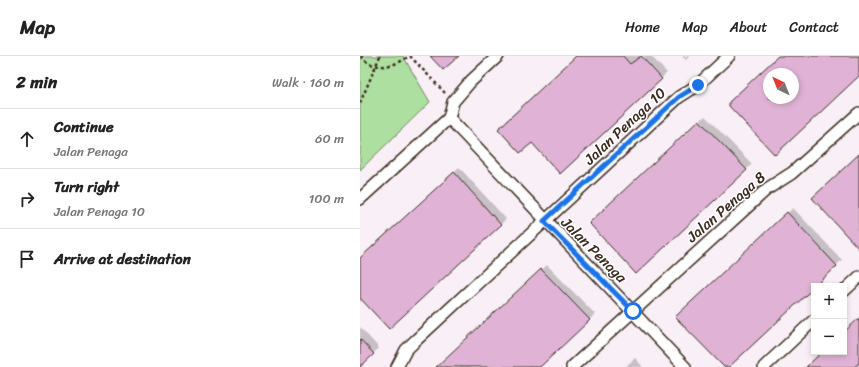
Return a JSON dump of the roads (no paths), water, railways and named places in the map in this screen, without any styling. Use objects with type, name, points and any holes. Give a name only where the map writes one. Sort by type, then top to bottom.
[{"type":"street","points":[[360,199],[449,118],[453,102],[471,81],[498,56]]},
{"type":"street","name":"Jalan Penaga 10","points":[[397,367],[406,350],[415,341],[679,97],[698,85],[730,56]]},
{"type":"street","name":"Jalan Penaga 8","points":[[572,367],[767,189],[792,173],[859,113]]},
{"type":"street","name":"Jalan Penaga","points":[[449,118],[544,221],[633,311],[685,367]]},
{"type":"street","points":[[847,288],[859,277]]},
{"type":"street","points":[[764,367],[811,323]]}]
